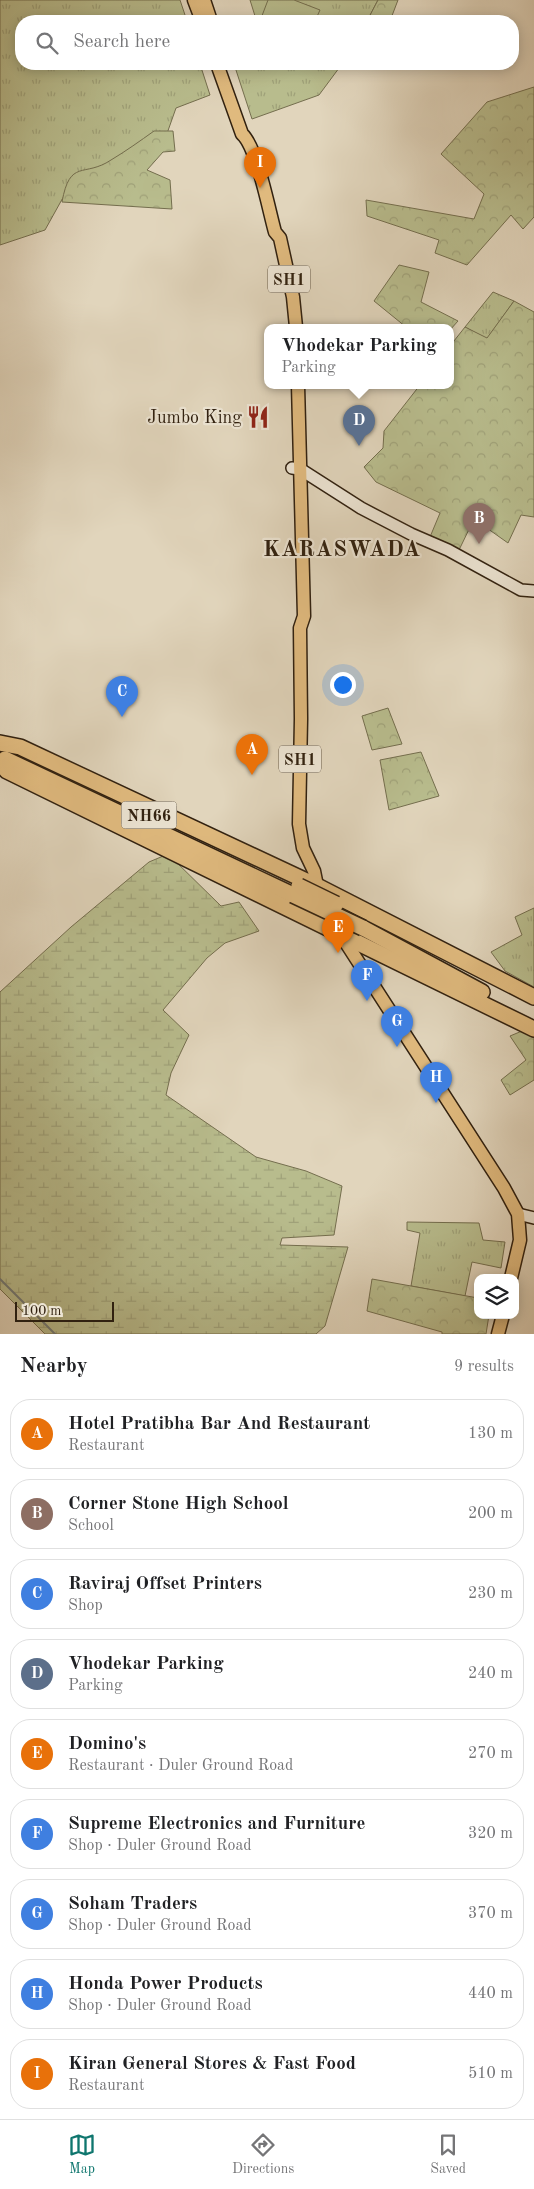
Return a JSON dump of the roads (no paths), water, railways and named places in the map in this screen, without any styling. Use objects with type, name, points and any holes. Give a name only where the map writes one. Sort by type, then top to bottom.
[{"type":"highway","points":[[0,744],[20,746],[317,886],[534,997]]},
{"type":"highway","name":"NH66","points":[[0,744],[534,1006]]},
{"type":"highway","name":"NH66","points":[[0,757],[296,890]]},
{"type":"highway","points":[[0,763],[6,771],[339,932],[534,1029]]},
{"type":"highway","points":[[302,914],[317,886]]},
{"type":"highway","points":[[339,932],[353,904]]},
{"type":"highway","name":"NH66","points":[[366,924],[534,1019]]},
{"type":"main road","points":[[194,0],[200,15]]},
{"type":"main road","points":[[204,0],[209,15]]},
{"type":"main road","name":"SH1","points":[[219,70],[242,134],[246,138],[275,232],[280,238],[289,278],[296,324]]},
{"type":"main road","name":"SH1","points":[[228,70],[248,132],[246,138]]},
{"type":"main road","name":"SH1","points":[[275,232],[272,241],[286,298],[290,324]]},
{"type":"main road","name":"SH1","points":[[291,389],[304,616],[300,628],[302,719],[299,824],[303,848],[314,871],[317,886]]},
{"type":"main road","name":"SH1","points":[[296,469],[298,389]]},
{"type":"main road","points":[[339,932],[504,1188],[518,1214],[520,1240],[512,1274]]},
{"type":"main road","points":[[498,1334],[502,1319]]},
{"type":"street","points":[[296,469],[361,508],[403,530],[448,550],[521,590],[534,591]]},
{"type":"street","points":[[518,1214],[534,1218]]},
{"type":"waterway","points":[[0,1279],[55,1334]]},
{"type":"place","name":"Kiran General Stores & Fast Food","points":[[260,188]]},
{"type":"place","name":"Jumbo King","points":[[258,417]]},
{"type":"place","name":"Vhodekar Parking","points":[[359,446]]},
{"type":"place","name":"Corner Stone High School","points":[[479,544]]},
{"type":"place","name":"Raviraj Offset Printers","points":[[122,717]]},
{"type":"place","name":"Hotel Pratibha Bar And Restaurant","points":[[252,775]]},
{"type":"place","name":"Domino's","points":[[338,953]]},
{"type":"place","name":"Supreme Electronics and Furniture","points":[[367,1001]]},
{"type":"place","name":"Soham Traders","points":[[397,1047]]},
{"type":"place","name":"Honda Power Products","points":[[436,1103]]},
{"type":"district","name":"KARASWADA","points":[[342,548]]}]
